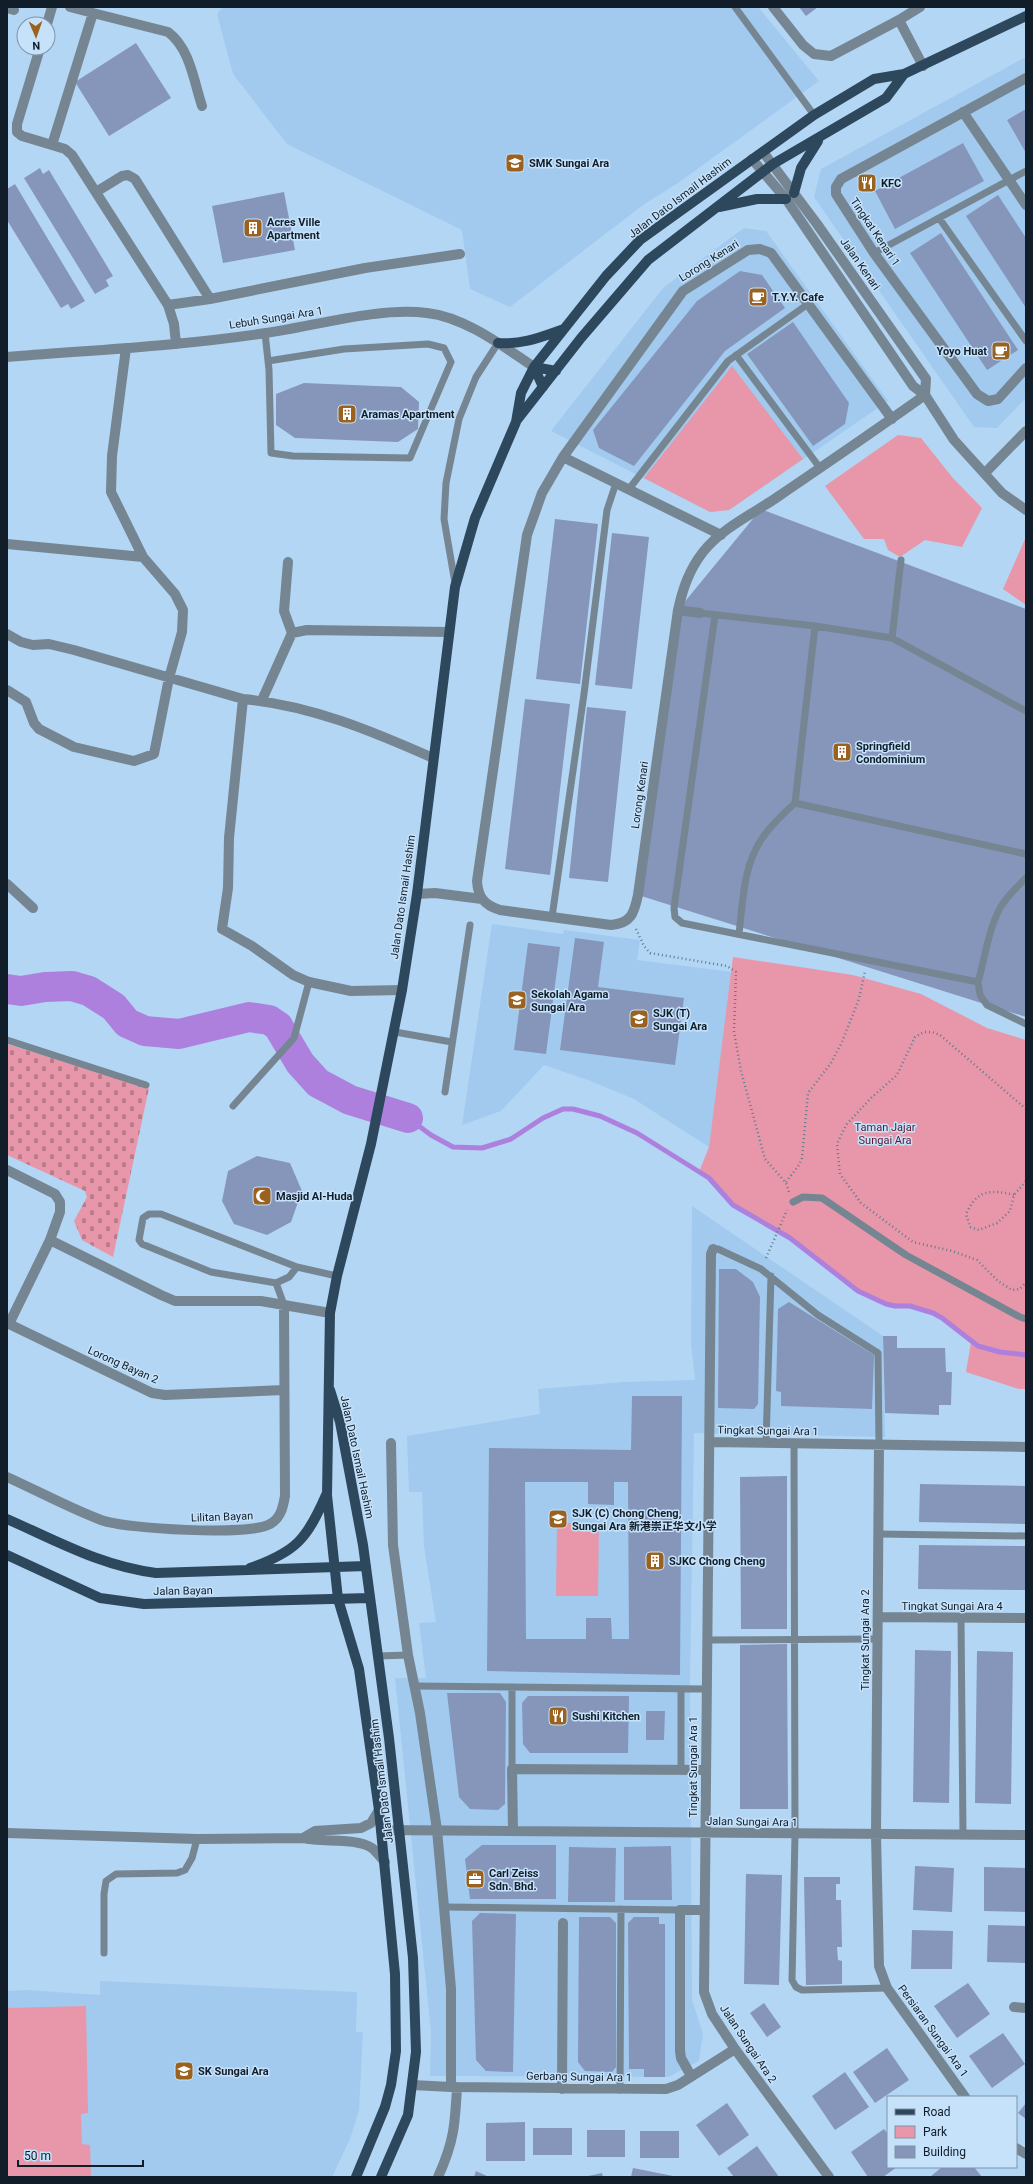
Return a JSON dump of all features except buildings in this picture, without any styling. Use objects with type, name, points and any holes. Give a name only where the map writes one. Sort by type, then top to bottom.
[{"type":"main road","name":"Jalan Dato Ismail Hashim","points":[[356,2177],[385,2107],[391,2085],[396,2051],[395,1974],[379,1810],[359,1669],[338,1599],[326,1495],[330,1313],[337,1276],[371,1144],[395,1032],[417,894],[449,632],[456,587],[475,518],[516,422],[521,393],[534,367],[606,276],[640,240],[814,115],[874,79],[904,74],[1026,16]]},
{"type":"main road","name":"Jalan Dato Ismail Hashim","points":[[516,422],[581,338],[648,260],[773,164],[820,138],[886,98],[904,74]]},
{"type":"main road","points":[[794,192],[805,158],[820,138]]},
{"type":"main road","points":[[713,209],[758,198],[786,199]]},
{"type":"main road","points":[[498,343],[512,344],[529,342],[564,329]]},
{"type":"main road","points":[[534,367],[556,371]]},
{"type":"main road","points":[[534,367],[543,387]]},
{"type":"main road","name":"Jalan Dato Ismail Hashim","points":[[328,1380],[340,1422],[355,1494],[366,1566],[400,1829],[413,1958],[416,2052],[408,2115],[381,2177]]},
{"type":"main road","points":[[239,1572],[272,1560],[287,1552],[299,1542],[316,1518],[326,1495]]},
{"type":"main road","name":"Jalan Bayan","points":[[7,1519],[102,1562],[128,1570],[156,1573],[239,1572],[366,1566]]},
{"type":"main road","name":"Jalan Bayan","points":[[7,1555],[100,1598],[144,1604],[370,1598]]},
{"type":"street","points":[[70,7],[168,32],[177,38],[185,53],[202,106]]},
{"type":"street","points":[[773,7],[803,45],[814,54],[831,56],[899,20],[920,7]]},
{"type":"street","points":[[52,145],[93,13]]},
{"type":"street","points":[[899,20],[923,66]]},
{"type":"street","points":[[38,56],[17,124],[17,132],[22,136],[65,149],[72,155],[168,305],[174,324],[176,344]]},
{"type":"street","name":"Tingkat Kenari 1","points":[[1026,78],[841,179],[836,194],[874,253],[977,394],[988,401],[998,399],[1026,368]]},
{"type":"street","points":[[963,112],[1026,205]]},
{"type":"street","name":"Jalan Kenari","points":[[763,152],[794,192],[926,379],[925,394]]},
{"type":"street","name":"Jalan Kenari","points":[[752,159],[786,199],[913,386],[925,394],[954,440],[1002,493],[1026,510]]},
{"type":"street","points":[[96,192],[122,176],[128,174],[135,179],[210,299]]},
{"type":"street","name":"Lorong Kenari","points":[[482,900],[478,892],[477,881],[527,535],[542,493],[563,457],[683,291],[748,250],[760,249],[771,253],[892,419]]},
{"type":"street","points":[[168,305],[210,299],[365,268],[460,254]]},
{"type":"street","name":"Lebuh Sungai Ara 1","points":[[7,357],[176,344],[265,333],[370,315],[410,312],[444,316],[498,343],[534,367]]},
{"type":"street","points":[[7,690],[26,702],[34,723],[44,732],[74,747],[134,761],[154,754],[170,678],[182,632],[183,610],[175,594],[143,557],[111,492],[112,456],[126,348]]},
{"type":"street","name":"Lorong Kenari","points":[[630,918],[638,895],[678,610],[684,585],[692,566],[704,551],[721,535],[892,419],[925,394]]},
{"type":"street","points":[[985,473],[1026,431]]},
{"type":"street","points":[[563,457],[721,535]]},
{"type":"street","points":[[7,544],[143,557]]},
{"type":"street","points":[[262,700],[292,633],[284,611],[288,562]]},
{"type":"street","points":[[678,610],[700,613]]},
{"type":"street","points":[[292,633],[307,630],[449,632]]},
{"type":"street","points":[[7,634],[21,642],[34,645],[49,644],[244,698],[262,700],[358,726],[433,758]]},
{"type":"street","points":[[244,698],[229,838],[228,888],[222,929],[252,946],[293,975],[309,982],[351,991],[402,990]]},
{"type":"street","points":[[7,884],[33,908]]},
{"type":"street","points":[[417,894],[435,893],[482,900],[489,906],[500,910],[610,926],[622,924],[630,918]]},
{"type":"street","points":[[7,1170],[55,1194],[60,1202],[60,1212],[50,1240],[8,1324]]},
{"type":"street","points":[[50,1240],[175,1301],[261,1301],[330,1313]]},
{"type":"street","points":[[709,1442],[710,1254],[713,1249]]},
{"type":"street","name":"Lilitan Bayan","points":[[7,1477],[102,1521],[185,1530],[256,1529],[270,1524],[281,1513],[286,1496],[284,1304]]},
{"type":"street","name":"Lorong Bayan 2","points":[[8,1324],[152,1393],[165,1395],[284,1390]]},
{"type":"street","name":"Tingkat Sungai Ara 1","points":[[705,1833],[709,1442],[1026,1447]]},
{"type":"street","points":[[391,1443],[393,1545],[408,1655],[437,1830],[451,1989],[455,2127],[451,2146],[438,2177]]},
{"type":"street","name":"Tingkat Sungai Ara 2","points":[[876,1835],[879,1445]]},
{"type":"street","name":"Tingkat Sungai Ara 4","points":[[878,1617],[1026,1618]]},
{"type":"street","points":[[513,1831],[512,1769],[706,1770]]},
{"type":"street","points":[[303,1838],[315,1831],[361,1828],[371,1823],[379,1810]]},
{"type":"street","name":"Jalan Sungai Ara 1","points":[[381,1830],[1026,1835]]},
{"type":"street","points":[[7,1833],[197,1839],[303,1838],[314,1841],[359,1843],[372,1848],[385,1862]]},
{"type":"street","name":"Jalan Sungai Ara 2","points":[[705,1833],[704,1992],[712,2014],[735,2049],[829,2177]]},
{"type":"street","name":"Persiaran Sungai Ara 1","points":[[876,1835],[877,1944],[879,1966],[887,1988],[965,2096]]},
{"type":"street","points":[[691,2076],[681,2058],[680,2051],[680,1910],[704,1910]]},
{"type":"street","points":[[562,2089],[563,1923]]},
{"type":"street","points":[[1014,2007],[1026,2008]]},
{"type":"street","name":"Gerbang Sungai Ara 1","points":[[412,2085],[620,2090],[666,2089],[678,2085],[735,2049]]},
{"type":"street","points":[[1017,2149],[1026,2154]]},
{"type":"lane","points":[[735,7],[814,115]]},
{"type":"lane","points":[[874,253],[1026,171]]},
{"type":"lane","points":[[939,218],[1026,342]]},
{"type":"lane","points":[[629,489],[728,361],[808,304]]},
{"type":"lane","points":[[265,333],[268,361],[271,453],[293,456],[410,458],[451,362],[444,348],[428,344],[344,349],[268,361]]},
{"type":"lane","points":[[456,587],[444,519],[446,483],[459,418],[476,377],[498,343]]},
{"type":"lane","points":[[736,355],[820,468]]},
{"type":"lane","points":[[552,917],[607,510],[616,483]]},
{"type":"lane","points":[[892,638],[901,560]]},
{"type":"lane","points":[[700,613],[815,626],[892,638],[1026,711]]},
{"type":"lane","points":[[715,615],[674,908],[675,917],[682,923],[978,982]]},
{"type":"lane","points":[[739,934],[746,875],[753,856],[763,837],[795,803],[815,626]]},
{"type":"lane","points":[[795,803],[1026,854]]},
{"type":"lane","points":[[1026,878],[1011,893],[1001,907],[994,922],[978,982],[980,995],[987,1004],[1026,1024]]},
{"type":"lane","points":[[444,1092],[470,925]]},
{"type":"lane","points":[[233,1106],[294,1038],[309,982]]},
{"type":"lane","points":[[395,1032],[452,1042]]},
{"type":"lane","points":[[7,1040],[146,1084]]},
{"type":"lane","points":[[793,1202],[803,1197],[822,1198],[906,1255],[1026,1319]]},
{"type":"lane","points":[[298,1267],[289,1277],[276,1283],[211,1272],[146,1247],[139,1240],[143,1218],[149,1214],[161,1214],[298,1267],[337,1276]]},
{"type":"lane","points":[[713,1249],[718,1249],[761,1269],[772,1276],[818,1315],[878,1353],[879,1445]]},
{"type":"lane","points":[[766,1443],[772,1276]]},
{"type":"lane","points":[[276,1283],[284,1304]]},
{"type":"lane","points":[[794,1443],[795,1834],[792,1980],[796,1987],[802,1990],[887,1988]]},
{"type":"lane","points":[[878,1534],[1026,1536]]},
{"type":"lane","points":[[961,1618],[962,1835]]},
{"type":"lane","points":[[707,1640],[877,1639]]},
{"type":"lane","points":[[378,1656],[408,1655]]},
{"type":"lane","points":[[414,1686],[706,1689]]},
{"type":"lane","points":[[512,1687],[512,1769]]},
{"type":"lane","points":[[681,1689],[681,1770]]},
{"type":"lane","points":[[104,1954],[104,1894],[106,1881],[116,1874],[176,1873],[185,1870],[192,1858],[197,1839]]},
{"type":"lane","points":[[444,1907],[680,1910]]},
{"type":"lane","points":[[620,2090],[621,1909]]},
{"type":"path","points":[[630,918],[641,936],[644,946],[650,953],[727,966],[736,972],[734,1032],[741,1071],[765,1159],[786,1183],[793,1202]]},
{"type":"path","points":[[786,1183],[799,1165],[802,1158],[808,1093],[831,1063],[842,1042],[859,999],[868,961]]},
{"type":"path","points":[[1026,1109],[940,1036],[932,1032],[924,1032],[915,1037],[897,1076],[846,1125],[837,1144],[840,1174],[861,1203],[913,1242],[952,1251],[977,1260],[998,1281],[1012,1290],[1020,1288],[1026,1282]]},
{"type":"path","points":[[1014,1195],[998,1191],[984,1193],[972,1202],[966,1214],[970,1227],[979,1230],[997,1223],[1010,1210],[1014,1195],[1026,1181]]},
{"type":"path","points":[[770,1248],[783,1215]]},
{"type":"shaded area","name":"SMK Sungai Ara","points":[[223,7],[758,7],[819,81],[678,183],[643,205],[510,307],[470,289],[462,230],[287,144],[233,74],[217,14]]},
{"type":"shaded area","points":[[1026,57],[1026,398],[997,428],[974,427],[814,197],[821,169]]},
{"type":"shaded area","points":[[744,228],[766,231],[888,401],[729,510],[710,512],[551,431],[663,288]]},
{"type":"shaded area","name":"SJK (T) Sungai Ara","points":[[492,924],[563,934],[564,930],[640,940],[637,960],[733,972],[709,1147],[634,1099],[588,1080],[544,1065],[501,1111],[462,1125]]},
{"type":"shaded area","points":[[692,1206],[883,1336],[885,1437],[694,1433],[690,1682],[692,2000],[703,2034],[699,2061],[668,2077],[430,2076],[431,2032],[395,1678],[426,1678],[419,1623],[436,1622],[424,1546],[422,1492],[409,1492],[407,1436],[540,1414],[538,1389],[624,1382],[695,1380],[691,1343]]},
{"type":"shaded area","name":"SK Sungai Ara","points":[[100,1981],[357,1992],[356,2032],[363,2032],[359,2110],[350,2139],[332,2177],[7,2177],[7,1991],[27,1990],[100,1995]]},
{"type":"green space","points":[[732,366],[803,459],[729,510],[710,512],[644,478]]},
{"type":"green space","points":[[898,435],[921,438],[952,477],[982,508],[962,547],[925,540],[900,557],[888,550],[884,539],[864,539],[825,486]]},
{"type":"green space","points":[[1026,537],[1026,605],[1003,589]]},
{"type":"green space","name":"Taman Jajar Sungai Ara","points":[[733,957],[853,975],[921,994],[987,1028],[1026,1040],[1026,1389],[1019,1389],[966,1372],[971,1342],[942,1318],[924,1309],[886,1304],[858,1291],[790,1238],[733,1205],[709,1178],[699,1172],[709,1147]]},
{"type":"green space","points":[[7,1044],[149,1088],[113,1257],[82,1240],[74,1221],[87,1197],[85,1191],[7,1155]]},
{"type":"green space","points":[[557,1523],[599,1523],[598,1596],[556,1596]]},
{"type":"green space","points":[[86,2006],[88,2113],[81,2114],[82,2144],[90,2145],[91,2177],[7,2177],[7,2008]]},
{"type":"waterway","points":[[7,989],[21,991],[45,987],[72,986],[89,991],[114,1007],[127,1023],[145,1031],[179,1034],[249,1017],[269,1020],[278,1026],[300,1063],[318,1083],[350,1100],[408,1118]]},
{"type":"waterway","points":[[408,1118],[431,1135],[453,1147],[482,1148],[511,1139],[543,1118],[563,1109],[573,1109],[600,1116],[637,1133],[709,1178],[733,1205],[790,1238],[858,1291],[886,1304],[895,1306],[910,1306],[933,1313],[942,1318],[978,1346],[1000,1352],[1026,1355]]},
{"type":"place","name":"SMK Sungai Ara","points":[[515,163]]},
{"type":"place","name":"KFC","points":[[867,183]]},
{"type":"place","name":"Acres Ville Apartment","points":[[253,228]]},
{"type":"place","name":"T.Y.Y. Cafe","points":[[758,297]]},
{"type":"place","name":"Yoyo Huat","points":[[1001,351]]},
{"type":"place","name":"Aramas Apartment","points":[[347,414]]},
{"type":"place","name":"Springfield Condominium","points":[[842,752]]},
{"type":"place","name":"Sekolah Agama Sungai Ara","points":[[517,1000]]},
{"type":"place","name":"SJK (T) Sungai Ara","points":[[639,1019]]},
{"type":"place","name":"Masjid Al-Huda","points":[[262,1196]]},
{"type":"place","name":"SJK (C) Chong Cheng, Sungai Ara 新港崇正华文小学","points":[[558,1519]]},
{"type":"place","name":"SJKC Chong Cheng","points":[[655,1561]]},
{"type":"place","name":"Sushi Kitchen","points":[[558,1716]]},
{"type":"place","name":"Carl Zeiss Sdn. Bhd.","points":[[475,1879]]},
{"type":"place","name":"SK Sungai Ara","points":[[184,2071]]}]
